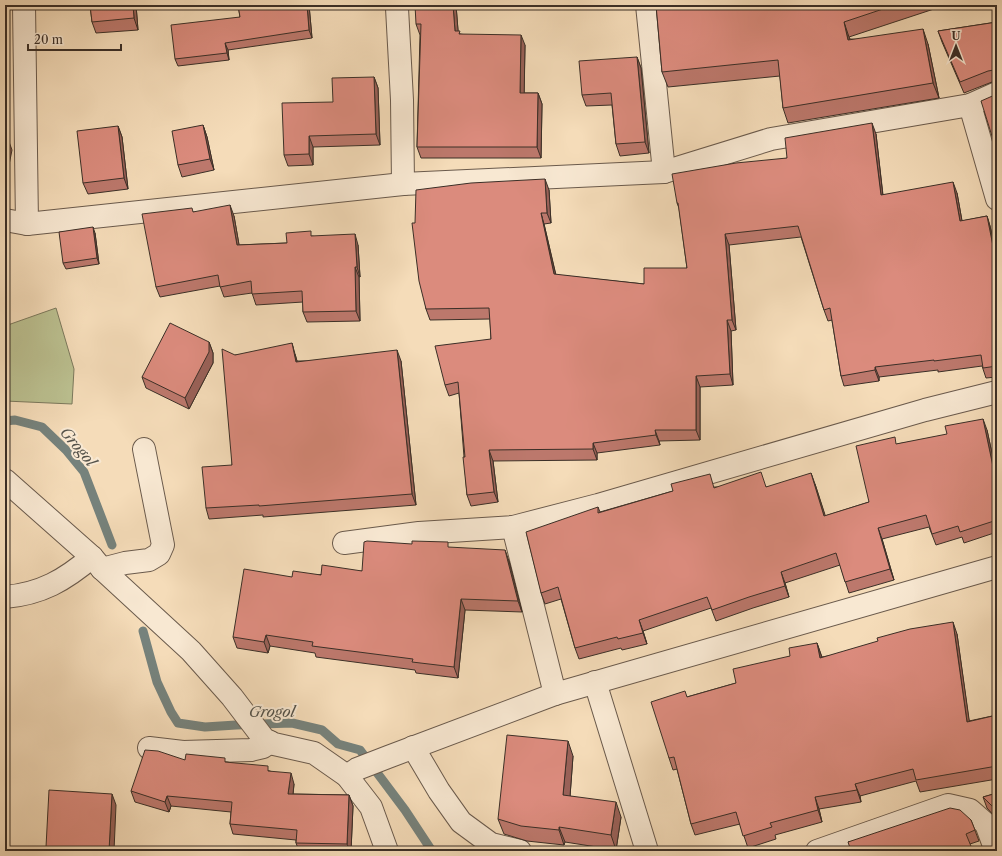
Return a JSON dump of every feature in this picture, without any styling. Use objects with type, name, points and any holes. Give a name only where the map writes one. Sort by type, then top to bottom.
[{"type":"street","points":[[24,5],[27,224]]},
{"type":"street","points":[[647,5],[664,172]]},
{"type":"street","points":[[397,8],[402,100],[403,184]]},
{"type":"street","points":[[5,220],[27,224],[403,184],[664,172],[771,139],[970,105],[997,93]]},
{"type":"street","points":[[970,105],[997,199]]},
{"type":"street","points":[[344,543],[419,533],[513,527],[598,505],[925,410],[997,392]]},
{"type":"street","points":[[5,597],[20,596],[51,586],[74,572],[97,563],[125,563],[150,560],[159,554],[163,545],[144,449]]},
{"type":"street","points":[[5,480],[192,651],[267,740],[314,754],[354,772],[371,807],[386,851]]},
{"type":"street","points":[[513,527],[555,694]]},
{"type":"street","points":[[354,772],[413,747],[555,694],[997,567]]},
{"type":"street","points":[[595,682],[647,851]]},
{"type":"street","points":[[150,748],[183,752],[251,750],[263,747],[267,740]]},
{"type":"street","points":[[413,747],[439,791],[461,822],[491,844],[520,851]]},
{"type":"street","points":[[817,851],[948,805],[970,810],[986,824],[996,851]]},
{"type":"green space","points":[[56,308],[74,369],[72,404],[5,401],[5,326]]},
{"type":"building","points":[[90,5],[133,5],[134,18],[92,22]]},
{"type":"building","points":[[238,5],[307,5],[309,30],[225,43],[227,53],[175,59],[171,25],[240,17]]},
{"type":"building","points":[[415,5],[453,5],[455,31],[460,31],[459,34],[521,35],[520,93],[538,93],[537,147],[417,147],[421,24],[416,24]]},
{"type":"building","points":[[656,5],[895,5],[844,22],[848,40],[923,29],[933,83],[783,108],[778,60],[662,72]]},
{"type":"building","points":[[997,22],[997,71],[988,71],[960,82],[938,31]]},
{"type":"building","points":[[637,57],[645,142],[616,144],[611,93],[582,95],[579,61]]},
{"type":"building","points":[[374,77],[376,134],[309,136],[309,154],[284,155],[282,103],[333,102],[332,78]]},
{"type":"building","points":[[997,94],[997,152],[981,101]]},
{"type":"building","points":[[872,123],[881,195],[953,182],[960,221],[987,216],[995,256],[997,255],[997,366],[983,368],[981,355],[875,367],[875,370],[841,376],[830,308],[824,310],[798,226],[725,234],[732,320],[727,320],[730,374],[696,376],[696,430],[655,430],[656,435],[593,443],[593,449],[489,450],[494,492],[467,495],[458,382],[445,385],[435,346],[491,339],[489,308],[426,309],[419,281],[412,223],[415,223],[416,190],[471,183],[545,179],[547,213],[541,213],[554,274],[644,284],[644,268],[687,268],[678,203],[672,174],[736,163],[787,158],[785,138]]},
{"type":"building","points":[[203,125],[210,159],[178,165],[172,131]]},
{"type":"building","points":[[118,126],[124,178],[83,183],[77,131]]},
{"type":"building","points":[[8,139],[5,153],[5,140]]},
{"type":"building","points":[[230,205],[237,245],[287,243],[286,233],[311,231],[311,236],[355,234],[357,267],[355,267],[356,311],[303,312],[302,291],[252,294],[251,281],[220,287],[218,275],[156,287],[142,214],[192,208],[193,212]]},
{"type":"building","points":[[93,227],[97,258],[63,263],[59,232]]},
{"type":"building","points":[[170,323],[209,342],[209,352],[185,398],[142,377]]},
{"type":"building","points":[[292,343],[296,362],[397,350],[412,494],[259,506],[206,508],[202,467],[232,465],[222,349],[235,355]]},
{"type":"building","points":[[983,419],[995,476],[997,476],[997,520],[960,532],[958,526],[932,534],[926,515],[878,528],[890,569],[845,582],[836,553],[781,572],[785,586],[712,610],[707,597],[639,620],[643,633],[618,639],[617,637],[575,648],[558,587],[541,593],[526,532],[598,507],[598,513],[673,491],[671,484],[710,474],[714,488],[761,472],[766,487],[811,473],[824,516],[869,502],[856,446],[895,437],[896,444],[947,434],[945,426]]},
{"type":"building","points":[[412,541],[448,542],[448,547],[505,550],[518,601],[461,599],[454,667],[412,662],[413,659],[312,646],[313,642],[266,635],[264,642],[233,637],[244,569],[292,577],[293,571],[321,575],[322,565],[362,571],[364,542],[412,544]]},
{"type":"building","points":[[953,622],[967,722],[997,715],[997,766],[916,780],[913,769],[855,784],[857,790],[815,797],[818,810],[770,823],[772,827],[743,836],[736,812],[691,824],[674,757],[669,758],[651,702],[685,691],[687,697],[736,683],[733,669],[790,656],[789,648],[817,643],[820,658],[878,641],[877,638],[910,629]]},
{"type":"building","points":[[507,735],[568,741],[563,795],[616,802],[611,835],[559,827],[559,830],[521,826],[498,819]]},
{"type":"building","points":[[145,750],[158,751],[185,760],[186,754],[225,758],[225,762],[268,766],[268,771],[291,773],[288,794],[349,795],[347,844],[296,843],[297,830],[230,824],[232,802],[167,796],[165,802],[131,791]]},
{"type":"building","points":[[49,790],[112,794],[109,851],[45,851]]},
{"type":"building","points":[[997,793],[997,818],[994,808],[983,797]]},
{"type":"building","points":[[950,808],[960,810],[971,820],[975,830],[966,834],[973,851],[851,851],[848,842]]},
{"type":"waterway","name":"Grogol","points":[[5,421],[15,420],[42,427],[66,450],[84,472],[112,545]]},
{"type":"waterway","name":"Grogol","points":[[143,631],[157,682],[171,712],[178,723],[205,727],[292,723],[322,730],[338,744],[360,750],[405,810],[432,851]]}]
